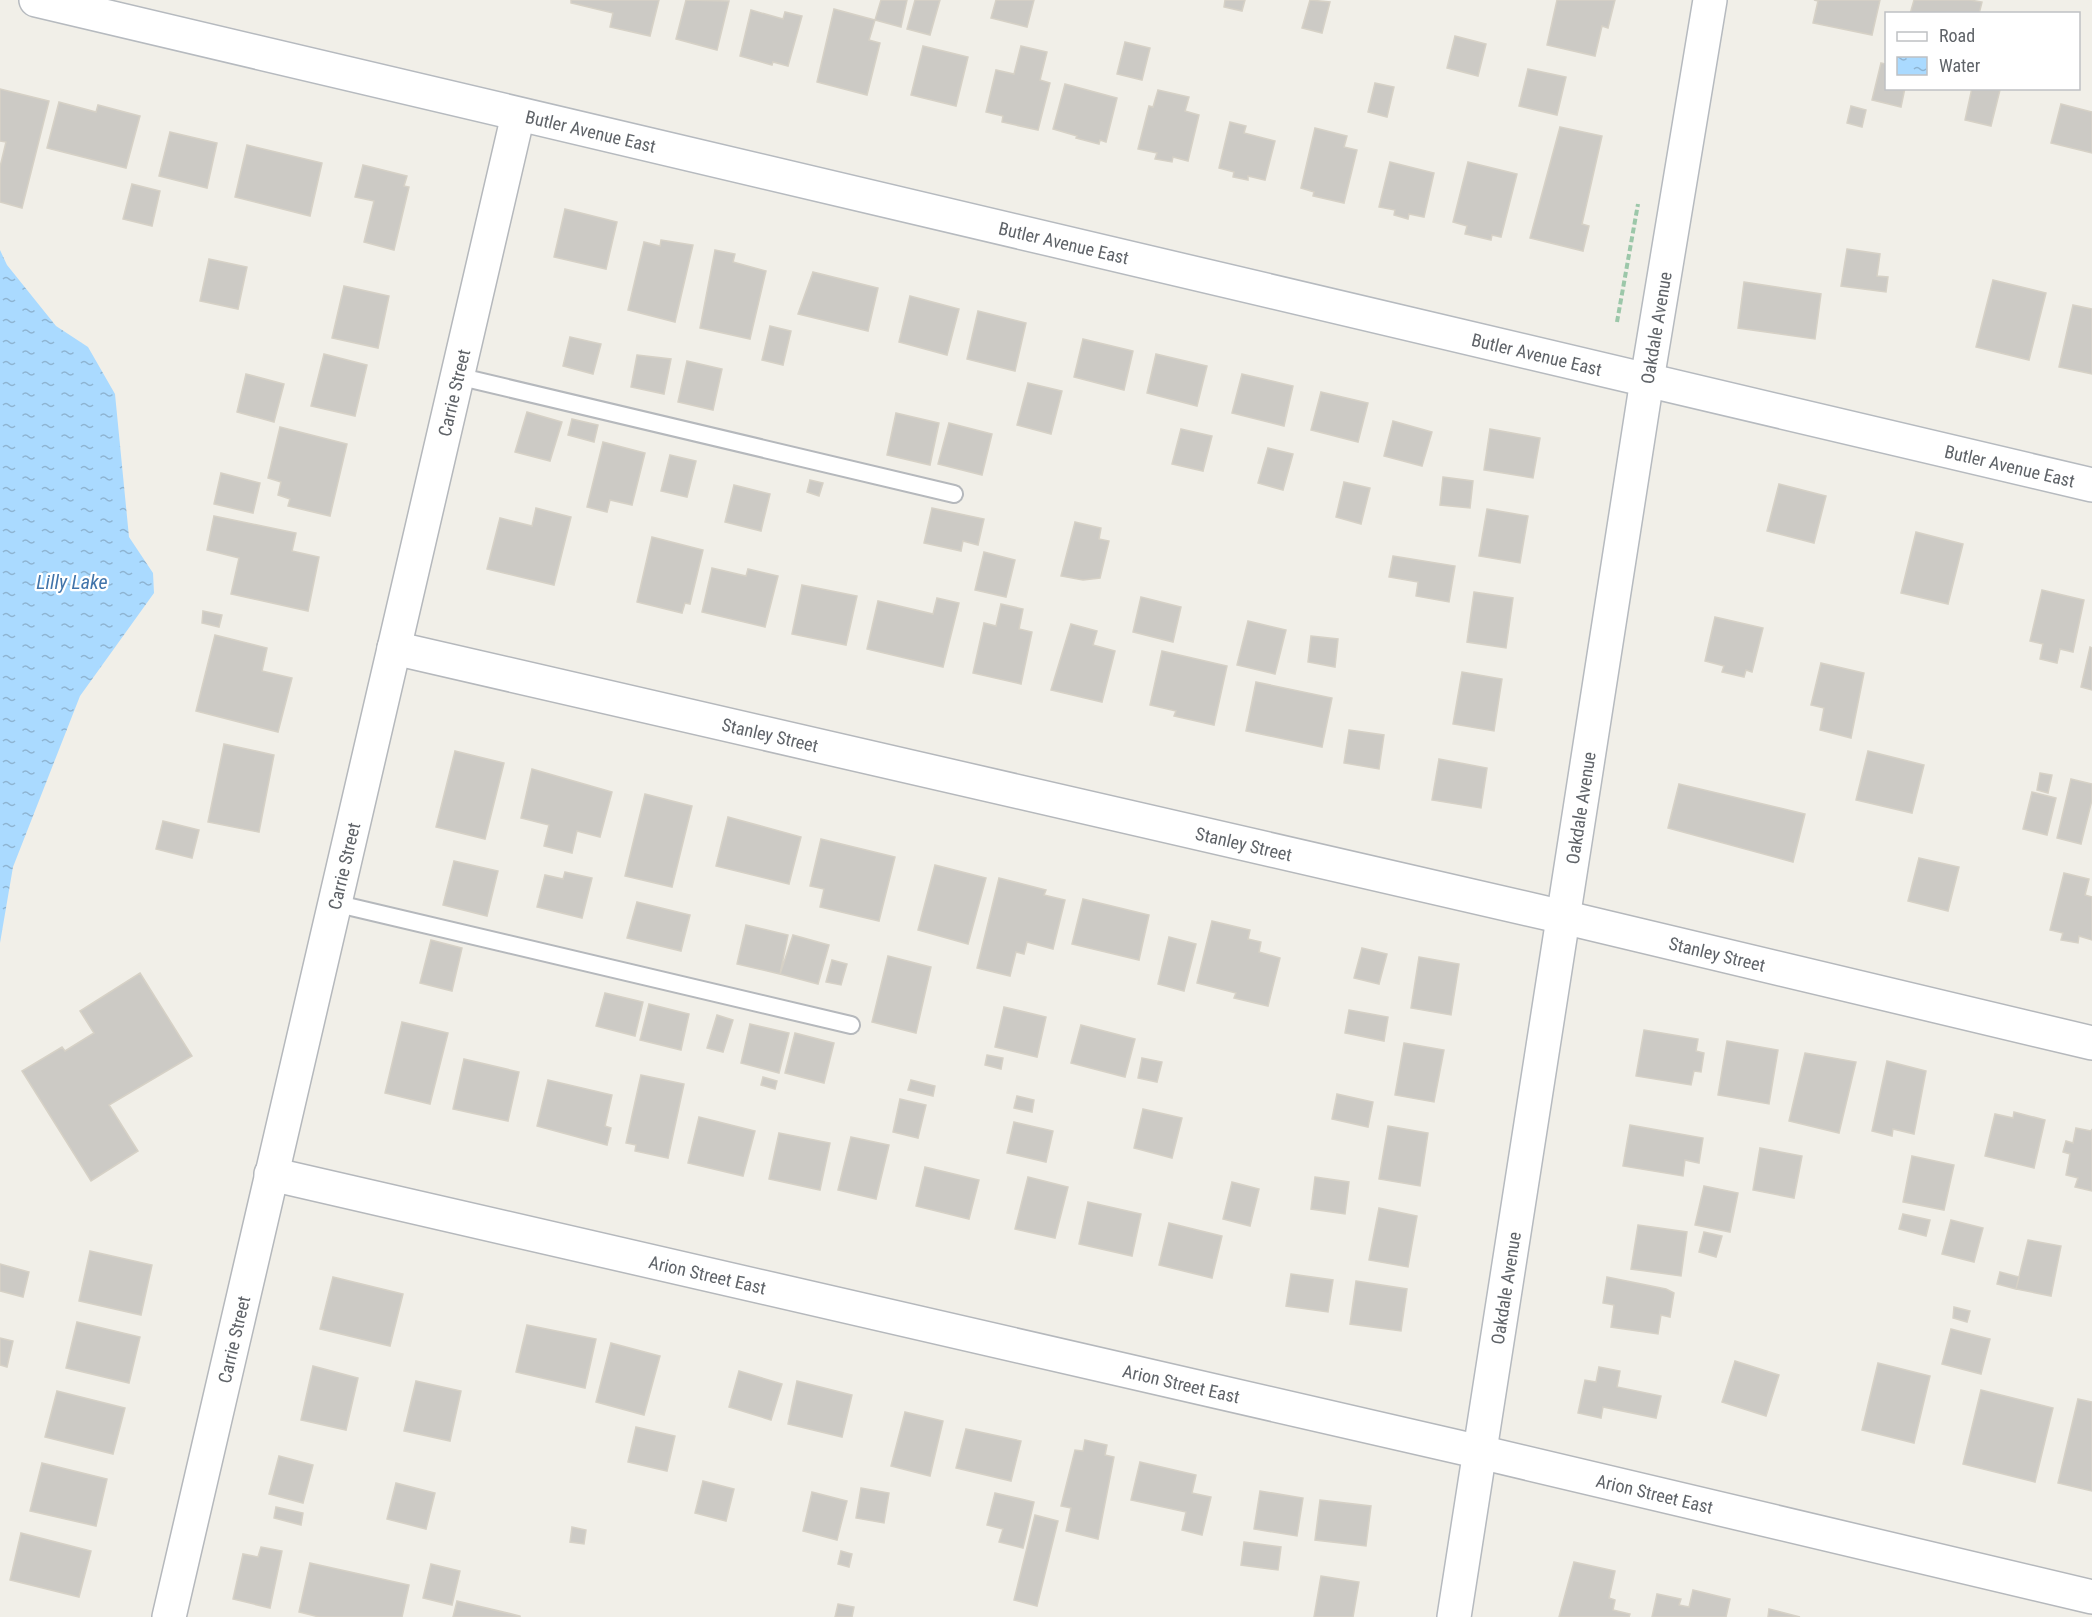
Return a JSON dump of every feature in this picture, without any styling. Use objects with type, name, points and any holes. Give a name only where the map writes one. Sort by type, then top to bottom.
[{"type":"street","name":"Butler Avenue East","points":[[36,0],[2092,485]]},
{"type":"street","name":"Oakdale Avenue","points":[[1454,1617],[1647,380],[1710,0]]},
{"type":"street","name":"Carrie Street","points":[[169,1617],[518,115]]},
{"type":"street","name":"Stanley Street","points":[[394,648],[1563,917],[2092,1043]]},
{"type":"street","name":"Arion Street East","points":[[271,1174],[1480,1452],[2092,1597]]},
{"type":"lane","points":[[457,376],[954,494]]},
{"type":"lane","points":[[334,903],[851,1025]]},
{"type":"water","name":"Lilly Lake","points":[[0,250],[7,265],[56,326],[88,347],[115,394],[129,537],[153,573],[154,593],[80,696],[13,867],[0,943]]},
{"type":"building","points":[[571,0],[659,0],[650,36],[610,27],[613,13],[571,3]]},
{"type":"building","points":[[686,0],[729,1],[717,50],[676,39]]},
{"type":"building","points":[[881,0],[907,0],[901,27],[875,20]]},
{"type":"building","points":[[915,0],[940,0],[930,35],[907,29]]},
{"type":"building","points":[[996,0],[1034,0],[1027,27],[991,18]]},
{"type":"building","points":[[1225,0],[1245,0],[1242,11],[1224,7]]},
{"type":"building","points":[[1310,0],[1330,2],[1322,33],[1302,28]]},
{"type":"building","points":[[1557,0],[1615,0],[1608,28],[1602,26],[1595,56],[1547,45]]},
{"type":"building","points":[[1814,0],[1880,0],[1872,35],[1813,23],[1818,1]]},
{"type":"building","points":[[1914,0],[1982,2],[1980,12],[1911,12]]},
{"type":"building","points":[[834,9],[875,20],[869,40],[880,43],[867,95],[817,82]]},
{"type":"building","points":[[751,10],[783,19],[785,12],[802,16],[788,66],[773,62],[772,65],[740,56]]},
{"type":"building","points":[[1455,36],[1486,44],[1478,76],[1447,68]]},
{"type":"building","points":[[1125,42],[1150,48],[1142,80],[1117,74]]},
{"type":"building","points":[[923,46],[968,57],[956,106],[911,95]]},
{"type":"building","points":[[1021,46],[1047,52],[1040,80],[1050,83],[1038,130],[1002,122],[1003,116],[986,112],[996,70],[1014,74]]},
{"type":"building","points":[[1881,63],[1885,64],[1885,90],[1905,90],[1901,107],[1872,100]]},
{"type":"building","points":[[1528,69],[1566,77],[1557,115],[1519,106]]},
{"type":"building","points":[[1375,83],[1394,87],[1387,117],[1368,112]]},
{"type":"building","points":[[1065,84],[1117,98],[1106,142],[1100,140],[1099,144],[1053,129]]},
{"type":"building","points":[[0,89],[49,101],[22,208],[0,202],[0,167],[6,142],[0,141]]},
{"type":"building","points":[[1158,90],[1189,97],[1185,111],[1199,115],[1188,161],[1173,157],[1172,162],[1155,159],[1157,153],[1138,149],[1149,106],[1153,107]]},
{"type":"building","points":[[1972,90],[2000,90],[1991,126],[1965,120]]},
{"type":"building","points":[[59,102],[96,112],[98,105],[140,116],[126,168],[47,148]]},
{"type":"building","points":[[2061,104],[2092,112],[2092,153],[2051,143]]},
{"type":"building","points":[[1851,106],[1866,110],[1862,127],[1847,123]]},
{"type":"building","points":[[1230,122],[1246,126],[1244,133],[1275,141],[1265,180],[1248,176],[1248,180],[1233,177],[1234,172],[1219,168]]},
{"type":"building","points":[[1560,127],[1602,136],[1582,224],[1589,226],[1583,251],[1530,238]]},
{"type":"building","points":[[1315,128],[1347,136],[1344,147],[1357,150],[1344,203],[1313,196],[1314,192],[1301,188]]},
{"type":"building","points":[[170,132],[217,143],[207,188],[159,176]]},
{"type":"building","points":[[247,145],[322,163],[310,216],[235,197]]},
{"type":"building","points":[[1390,162],[1434,173],[1424,217],[1409,214],[1408,219],[1394,215],[1395,210],[1379,207]]},
{"type":"building","points":[[1468,162],[1517,174],[1501,237],[1492,235],[1491,240],[1465,234],[1467,226],[1453,222]]},
{"type":"building","points":[[363,165],[407,176],[404,186],[409,187],[394,250],[364,242],[374,201],[355,197]]},
{"type":"building","points":[[132,184],[160,191],[152,226],[123,219]]},
{"type":"building","points":[[565,209],[617,222],[606,269],[554,257]]},
{"type":"building","points":[[661,240],[693,245],[675,322],[628,310],[644,242],[660,246]]},
{"type":"building","points":[[1847,249],[1880,254],[1877,276],[1888,277],[1886,292],[1841,286]]},
{"type":"building","points":[[715,250],[735,254],[733,262],[766,271],[750,339],[700,328]]},
{"type":"building","points":[[209,259],[247,267],[238,309],[200,301]]},
{"type":"building","points":[[813,272],[878,288],[868,331],[798,314]]},
{"type":"building","points":[[1993,280],[2046,293],[2029,360],[1976,347]]},
{"type":"building","points":[[1744,282],[1821,294],[1815,339],[1738,328]]},
{"type":"building","points":[[344,286],[389,296],[378,348],[332,338]]},
{"type":"building","points":[[910,296],[959,309],[947,355],[899,342]]},
{"type":"building","points":[[2073,305],[2092,309],[2092,374],[2059,367]]},
{"type":"building","points":[[978,311],[1026,323],[1015,371],[967,359]]},
{"type":"building","points":[[770,326],[791,331],[783,365],[762,360]]},
{"type":"building","points":[[570,337],[601,344],[593,374],[563,366]]},
{"type":"building","points":[[1083,339],[1133,351],[1124,390],[1074,377]]},
{"type":"building","points":[[324,354],[367,365],[355,416],[311,406]]},
{"type":"building","points":[[1156,354],[1207,366],[1197,406],[1147,393]]},
{"type":"building","points":[[637,355],[671,359],[664,394],[631,387]]},
{"type":"building","points":[[687,361],[722,369],[713,410],[678,402]]},
{"type":"building","points":[[246,374],[284,384],[274,422],[237,412]]},
{"type":"building","points":[[1242,374],[1293,386],[1284,426],[1232,413]]},
{"type":"building","points":[[1028,383],[1062,391],[1051,434],[1017,425]]},
{"type":"building","points":[[1321,392],[1368,403],[1358,442],[1311,430]]},
{"type":"building","points":[[527,412],[562,422],[550,461],[515,452]]},
{"type":"building","points":[[896,413],[939,423],[930,465],[887,455]]},
{"type":"building","points":[[572,419],[598,425],[594,442],[568,435]]},
{"type":"building","points":[[1393,421],[1432,432],[1422,466],[1384,456]]},
{"type":"building","points":[[949,423],[992,434],[982,475],[938,464]]},
{"type":"building","points":[[280,427],[347,444],[330,516],[288,506],[290,499],[278,495],[281,482],[268,478]]},
{"type":"building","points":[[1181,429],[1212,436],[1203,471],[1172,464]]},
{"type":"building","points":[[1490,429],[1540,438],[1533,478],[1484,470]]},
{"type":"building","points":[[603,442],[645,453],[632,505],[610,500],[607,512],[587,507]]},
{"type":"building","points":[[1268,448],[1293,454],[1283,490],[1258,483]]},
{"type":"building","points":[[670,455],[696,461],[687,497],[661,491]]},
{"type":"building","points":[[221,473],[260,483],[253,513],[214,504]]},
{"type":"building","points":[[1443,477],[1473,481],[1470,508],[1440,505]]},
{"type":"building","points":[[810,480],[823,483],[819,496],[807,492]]},
{"type":"building","points":[[1344,482],[1370,488],[1361,524],[1336,517]]},
{"type":"building","points":[[1779,484],[1826,496],[1814,543],[1767,531]]},
{"type":"building","points":[[734,485],[770,494],[761,531],[725,522]]},
{"type":"building","points":[[536,508],[571,517],[554,585],[487,569],[500,518],[532,526]]},
{"type":"building","points":[[932,508],[984,519],[978,545],[963,541],[961,551],[924,543]]},
{"type":"building","points":[[1487,509],[1528,516],[1520,563],[1479,556]]},
{"type":"building","points":[[214,516],[296,533],[292,551],[319,557],[308,611],[231,594],[239,558],[207,550]]},
{"type":"building","points":[[1075,522],[1101,528],[1099,539],[1109,541],[1100,578],[1083,580],[1061,576]]},
{"type":"building","points":[[1916,532],[1963,544],[1948,604],[1901,593]]},
{"type":"building","points":[[652,537],[703,550],[690,604],[685,603],[682,613],[637,602]]},
{"type":"building","points":[[984,552],[1015,560],[1006,597],[975,590]]},
{"type":"building","points":[[1393,556],[1455,566],[1449,602],[1416,596],[1418,582],[1389,577]]},
{"type":"building","points":[[712,568],[746,576],[748,569],[778,576],[765,627],[702,612]]},
{"type":"building","points":[[802,585],[857,596],[846,645],[792,634]]},
{"type":"building","points":[[2042,590],[2084,600],[2073,652],[2060,649],[2057,663],[2040,659],[2043,644],[2030,641]]},
{"type":"building","points":[[1474,592],[1513,598],[1506,648],[1467,642]]},
{"type":"building","points":[[1141,597],[1181,607],[1173,642],[1133,632]]},
{"type":"building","points":[[937,598],[959,603],[943,667],[867,649],[878,601],[933,614]]},
{"type":"building","points":[[1001,604],[1023,609],[1019,629],[1032,632],[1021,684],[973,673],[984,623],[996,626]]},
{"type":"building","points":[[203,611],[222,615],[219,627],[202,623]]},
{"type":"building","points":[[1715,617],[1763,628],[1752,672],[1746,670],[1744,677],[1722,672],[1724,666],[1705,661]]},
{"type":"building","points":[[1248,621],[1286,630],[1275,674],[1237,665]]},
{"type":"building","points":[[1071,624],[1097,631],[1093,645],[1115,651],[1102,702],[1051,690]]},
{"type":"building","points":[[215,635],[267,648],[262,671],[292,678],[278,732],[196,711]]},
{"type":"building","points":[[1311,636],[1338,639],[1335,667],[1308,662]]},
{"type":"building","points":[[2090,647],[2092,648],[2092,690],[2081,687]]},
{"type":"building","points":[[1162,651],[1227,666],[1214,725],[1174,716],[1176,711],[1150,705]]},
{"type":"building","points":[[1821,663],[1864,673],[1851,738],[1820,730],[1824,708],[1811,705]]},
{"type":"building","points":[[1462,672],[1502,679],[1494,731],[1453,724]]},
{"type":"building","points":[[1256,682],[1332,698],[1322,747],[1246,731]]},
{"type":"building","points":[[1349,730],[1384,735],[1379,769],[1344,763]]},
{"type":"building","points":[[224,744],[274,755],[259,832],[208,822]]},
{"type":"building","points":[[455,751],[504,763],[485,839],[436,827]]},
{"type":"building","points":[[1868,751],[1924,765],[1912,813],[1856,800]]},
{"type":"building","points":[[1439,759],[1487,768],[1481,808],[1432,800]]},
{"type":"building","points":[[532,769],[612,792],[600,837],[577,831],[572,853],[544,846],[549,825],[521,818]]},
{"type":"building","points":[[2040,773],[2052,775],[2048,793],[2037,790]]},
{"type":"building","points":[[2071,779],[2092,784],[2092,800],[2081,844],[2057,838]]},
{"type":"building","points":[[1679,784],[1805,814],[1793,862],[1668,828]]},
{"type":"building","points":[[2032,792],[2056,798],[2047,835],[2023,829]]},
{"type":"building","points":[[645,794],[692,806],[672,887],[625,876]]},
{"type":"building","points":[[728,817],[801,837],[789,884],[716,866]]},
{"type":"building","points":[[163,821],[199,830],[192,858],[156,849]]},
{"type":"building","points":[[821,839],[895,857],[879,921],[820,907],[824,889],[810,886]]},
{"type":"building","points":[[1919,858],[1959,867],[1948,911],[1908,901]]},
{"type":"building","points":[[454,861],[498,871],[487,916],[443,905]]},
{"type":"building","points":[[935,865],[986,878],[968,944],[918,930]]},
{"type":"building","points":[[565,872],[592,878],[582,918],[537,907],[545,875],[563,879]]},
{"type":"building","points":[[2064,873],[2089,879],[2085,895],[2092,897],[2092,940],[2079,936],[2078,943],[2061,940],[2063,933],[2050,930]]},
{"type":"building","points":[[999,878],[1046,890],[1044,895],[1065,900],[1053,949],[1027,942],[1024,954],[1016,952],[1010,976],[977,968]]},
{"type":"building","points":[[1083,899],[1149,915],[1139,960],[1072,944]]},
{"type":"building","points":[[637,902],[690,915],[681,951],[627,938]]},
{"type":"building","points":[[1212,921],[1250,930],[1248,939],[1261,942],[1259,952],[1280,958],[1268,1006],[1234,998],[1236,993],[1197,983]]},
{"type":"building","points":[[746,925],[788,935],[780,974],[737,964]]},
{"type":"building","points":[[793,935],[829,945],[818,984],[780,974]]},
{"type":"building","points":[[1169,937],[1196,944],[1184,991],[1158,984]]},
{"type":"building","points":[[431,940],[462,948],[452,991],[420,983]]},
{"type":"building","points":[[1362,948],[1387,954],[1379,984],[1354,978]]},
{"type":"building","points":[[888,956],[931,967],[916,1033],[872,1022]]},
{"type":"building","points":[[1419,957],[1459,964],[1451,1015],[1411,1008]]},
{"type":"building","points":[[832,960],[847,964],[841,985],[826,982]]},
{"type":"building","points":[[140,973],[192,1056],[109,1105],[138,1151],[91,1181],[22,1071],[62,1047],[65,1051],[94,1033],[80,1011]]},
{"type":"building","points":[[605,993],[643,1002],[635,1036],[596,1026]]},
{"type":"building","points":[[649,1004],[689,1014],[681,1050],[640,1040]]},
{"type":"building","points":[[1004,1007],[1046,1017],[1037,1057],[995,1047]]},
{"type":"building","points":[[1349,1010],[1388,1017],[1384,1041],[1345,1033]]},
{"type":"building","points":[[717,1015],[733,1020],[723,1052],[707,1048]]},
{"type":"building","points":[[402,1022],[448,1033],[430,1104],[385,1093]]},
{"type":"building","points":[[750,1024],[789,1033],[779,1073],[741,1063]]},
{"type":"building","points":[[1081,1025],[1135,1039],[1125,1077],[1071,1063]]},
{"type":"building","points":[[1644,1030],[1698,1039],[1696,1051],[1704,1053],[1701,1072],[1694,1071],[1691,1085],[1636,1076]]},
{"type":"building","points":[[795,1033],[834,1043],[824,1083],[785,1073]]},
{"type":"building","points":[[1727,1041],[1778,1050],[1769,1104],[1718,1095]]},
{"type":"building","points":[[1404,1043],[1444,1050],[1434,1102],[1395,1095]]},
{"type":"building","points":[[1805,1053],[1856,1062],[1839,1133],[1789,1121]]},
{"type":"building","points":[[987,1055],[1003,1058],[1001,1069],[985,1065]]},
{"type":"building","points":[[1142,1058],[1162,1062],[1157,1082],[1138,1078]]},
{"type":"building","points":[[464,1059],[519,1072],[508,1121],[453,1109]]},
{"type":"building","points":[[1887,1061],[1926,1071],[1914,1134],[1893,1129],[1892,1136],[1872,1131]]},
{"type":"building","points":[[641,1075],[684,1084],[668,1158],[635,1151],[636,1145],[626,1143]]},
{"type":"building","points":[[763,1077],[777,1081],[775,1089],[761,1085]]},
{"type":"building","points":[[548,1080],[612,1095],[605,1126],[611,1128],[607,1145],[537,1126]]},
{"type":"building","points":[[911,1080],[935,1086],[933,1096],[908,1090]]},
{"type":"building","points":[[1337,1094],[1373,1102],[1368,1127],[1332,1119]]},
{"type":"building","points":[[1017,1096],[1034,1100],[1032,1112],[1014,1108]]},
{"type":"building","points":[[900,1099],[926,1105],[918,1138],[893,1132]]},
{"type":"building","points":[[1143,1109],[1182,1118],[1172,1158],[1134,1148]]},
{"type":"building","points":[[2014,1112],[2045,1120],[2034,1168],[1985,1156],[1995,1114],[2013,1118]]},
{"type":"building","points":[[699,1117],[755,1131],[743,1176],[688,1163]]},
{"type":"building","points":[[1014,1122],[1053,1131],[1046,1162],[1007,1153]]},
{"type":"building","points":[[1630,1125],[1703,1138],[1699,1163],[1685,1160],[1683,1176],[1623,1166]]},
{"type":"building","points":[[1388,1126],[1428,1133],[1420,1186],[1379,1179]]},
{"type":"building","points":[[2076,1128],[2091,1131],[2092,1129],[2092,1191],[2075,1187],[2078,1178],[2066,1175],[2070,1154],[2063,1152],[2066,1141],[2073,1143]]},
{"type":"building","points":[[779,1133],[830,1143],[820,1190],[769,1179]]},
{"type":"building","points":[[851,1137],[889,1145],[876,1199],[838,1190]]},
{"type":"building","points":[[1760,1148],[1802,1156],[1794,1198],[1753,1190]]},
{"type":"building","points":[[1912,1156],[1954,1165],[1944,1210],[1903,1202]]},
{"type":"building","points":[[925,1167],[979,1180],[969,1219],[916,1206]]},
{"type":"building","points":[[1028,1177],[1068,1187],[1055,1238],[1015,1229]]},
{"type":"building","points":[[1315,1177],[1349,1182],[1345,1214],[1311,1209]]},
{"type":"building","points":[[1232,1182],[1259,1189],[1250,1226],[1223,1219]]},
{"type":"building","points":[[1704,1186],[1738,1193],[1730,1232],[1695,1225]]},
{"type":"building","points":[[1088,1202],[1141,1214],[1132,1256],[1079,1244]]},
{"type":"building","points":[[1379,1208],[1417,1216],[1408,1267],[1369,1260]]},
{"type":"building","points":[[1903,1214],[1930,1220],[1926,1236],[1899,1229]]},
{"type":"building","points":[[1951,1220],[1983,1228],[1974,1262],[1942,1254]]},
{"type":"building","points":[[1169,1223],[1222,1236],[1212,1278],[1159,1265]]},
{"type":"building","points":[[1638,1225],[1687,1232],[1681,1276],[1631,1269]]},
{"type":"building","points":[[1704,1232],[1722,1236],[1716,1257],[1699,1252]]},
{"type":"building","points":[[2028,1240],[2061,1246],[2051,1296],[2016,1289]]},
{"type":"building","points":[[90,1251],[152,1265],[141,1315],[79,1301]]},
{"type":"building","points":[[0,1264],[29,1272],[23,1297],[0,1291]]},
{"type":"building","points":[[2000,1272],[2019,1277],[2016,1289],[1997,1284]]},
{"type":"building","points":[[1291,1274],[1333,1280],[1328,1312],[1286,1306]]},
{"type":"building","points":[[333,1277],[403,1294],[390,1346],[320,1329]]},
{"type":"building","points":[[1607,1277],[1666,1289],[1674,1293],[1670,1317],[1661,1315],[1658,1334],[1611,1327],[1614,1305],[1603,1303]]},
{"type":"building","points":[[1356,1281],[1407,1289],[1401,1331],[1350,1324]]},
{"type":"building","points":[[1954,1307],[1970,1311],[1967,1322],[1953,1318]]},
{"type":"building","points":[[77,1322],[140,1337],[129,1383],[66,1368]]},
{"type":"building","points":[[527,1325],[596,1339],[585,1388],[516,1372]]},
{"type":"building","points":[[1951,1329],[1990,1339],[1981,1374],[1942,1364]]},
{"type":"building","points":[[0,1338],[13,1341],[7,1367],[0,1365]]},
{"type":"building","points":[[611,1343],[660,1356],[644,1415],[596,1402]]},
{"type":"building","points":[[1735,1361],[1779,1375],[1766,1416],[1722,1402]]},
{"type":"building","points":[[1878,1363],[1930,1376],[1914,1443],[1862,1430]]},
{"type":"building","points":[[313,1366],[358,1378],[346,1430],[301,1420]]},
{"type":"building","points":[[1599,1367],[1620,1371],[1617,1387],[1661,1396],[1656,1418],[1603,1407],[1601,1418],[1578,1413],[1585,1380],[1596,1382]]},
{"type":"building","points":[[739,1371],[782,1384],[771,1420],[729,1407]]},
{"type":"building","points":[[416,1381],[461,1391],[450,1441],[404,1431]]},
{"type":"building","points":[[797,1381],[852,1395],[842,1437],[788,1424]]},
{"type":"building","points":[[1981,1390],[2053,1408],[2035,1482],[1963,1464]]},
{"type":"building","points":[[57,1391],[125,1408],[113,1454],[45,1437]]},
{"type":"building","points":[[2078,1399],[2092,1402],[2092,1491],[2058,1483]]},
{"type":"building","points":[[905,1412],[943,1421],[930,1476],[891,1466]]},
{"type":"building","points":[[636,1427],[675,1436],[667,1471],[628,1462]]},
{"type":"building","points":[[966,1429],[1021,1441],[1011,1481],[956,1468]]},
{"type":"building","points":[[1085,1440],[1107,1445],[1105,1455],[1114,1457],[1098,1539],[1066,1531],[1071,1508],[1061,1506],[1075,1450],[1083,1451]]},
{"type":"building","points":[[279,1456],[313,1465],[303,1503],[269,1494]]},
{"type":"building","points":[[1140,1462],[1196,1475],[1192,1493],[1211,1497],[1202,1535],[1182,1530],[1186,1512],[1131,1500]]},
{"type":"building","points":[[42,1463],[107,1479],[96,1526],[30,1511]]},
{"type":"building","points":[[703,1481],[734,1489],[726,1521],[695,1513]]},
{"type":"building","points":[[396,1483],[435,1493],[426,1529],[387,1519]]},
{"type":"building","points":[[861,1488],[889,1493],[884,1523],[856,1518]]},
{"type":"building","points":[[1260,1491],[1303,1498],[1297,1536],[1254,1529]]},
{"type":"building","points":[[812,1492],[847,1501],[837,1540],[803,1531]]},
{"type":"building","points":[[995,1493],[1034,1502],[1023,1548],[999,1542],[1003,1529],[987,1525]]},
{"type":"building","points":[[1320,1500],[1371,1506],[1366,1546],[1315,1540]]},
{"type":"building","points":[[276,1507],[303,1513],[301,1525],[274,1518]]},
{"type":"building","points":[[1035,1515],[1058,1521],[1037,1606],[1014,1600]]},
{"type":"building","points":[[572,1527],[586,1530],[584,1544],[570,1542]]},
{"type":"building","points":[[21,1533],[91,1551],[79,1597],[10,1580]]},
{"type":"building","points":[[1244,1542],[1281,1547],[1278,1570],[1241,1565]]},
{"type":"building","points":[[261,1547],[282,1551],[270,1608],[233,1599],[243,1554],[258,1557]]},
{"type":"building","points":[[841,1551],[852,1554],[849,1567],[838,1564]]},
{"type":"building","points":[[1574,1562],[1615,1571],[1609,1598],[1615,1600],[1613,1610],[1630,1614],[1629,1617],[1559,1617]]},
{"type":"building","points":[[310,1563],[409,1585],[402,1617],[319,1617],[299,1612]]},
{"type":"building","points":[[431,1564],[460,1571],[452,1605],[423,1598]]},
{"type":"building","points":[[1321,1576],[1359,1582],[1353,1617],[1314,1617]]},
{"type":"building","points":[[1693,1590],[1730,1599],[1726,1617],[1652,1617],[1657,1594],[1681,1599],[1679,1605],[1689,1607]]},
{"type":"building","points":[[457,1601],[520,1616],[520,1617],[453,1617]]},
{"type":"building","points":[[838,1604],[854,1607],[852,1617],[835,1617]]},
{"type":"building","points":[[1769,1609],[1800,1617],[1768,1617]]}]
